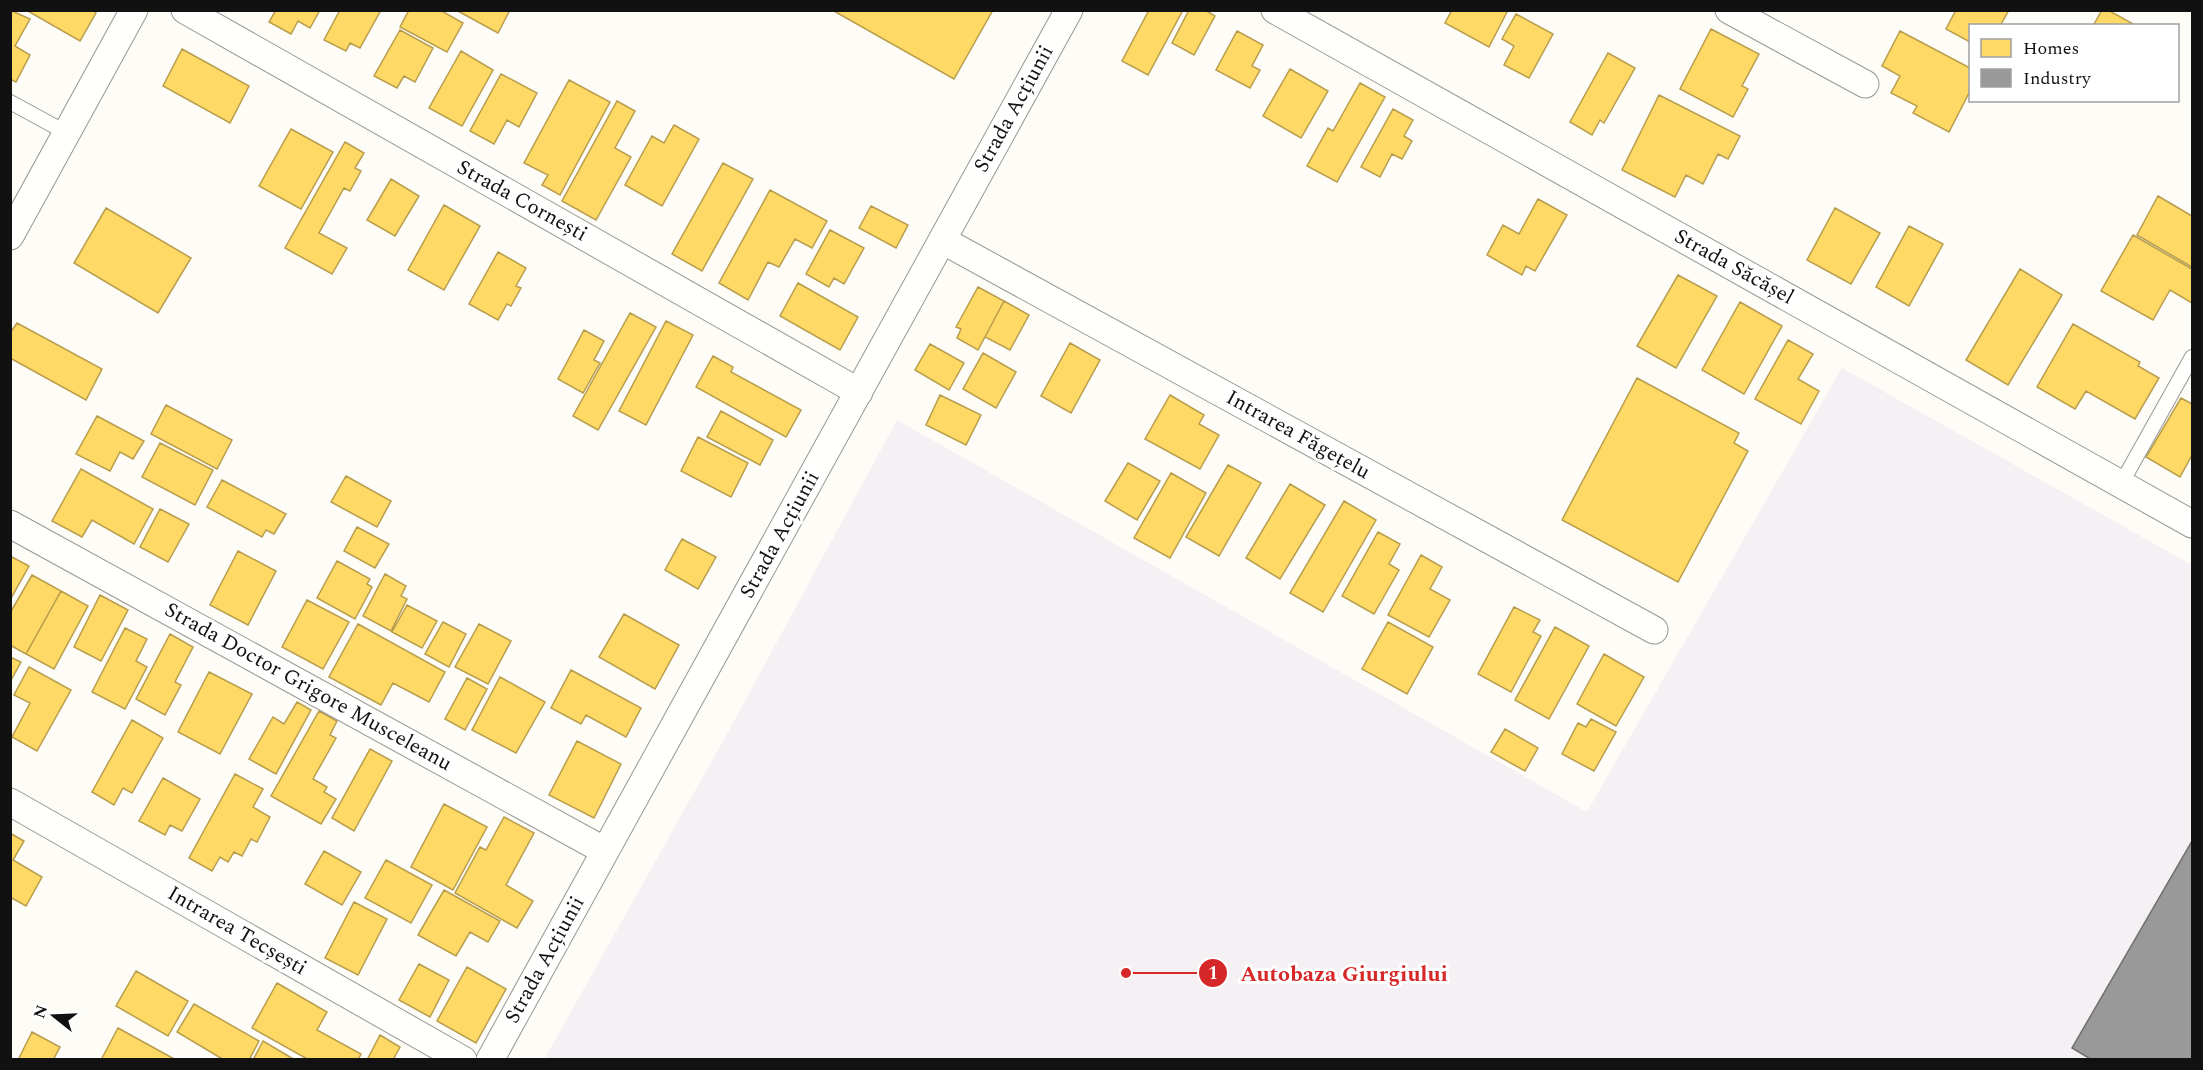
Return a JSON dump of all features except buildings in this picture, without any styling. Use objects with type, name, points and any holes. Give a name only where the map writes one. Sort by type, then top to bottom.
[{"type":"street","points":[[10,236],[134,10]]},
{"type":"street","name":"Strada Cornești","points":[[185,10],[859,392]]},
{"type":"street","name":"Strada Acțiunii","points":[[490,1059],[1069,10]]},
{"type":"street","name":"Strada Săcășel","points":[[1275,10],[2193,524]]},
{"type":"street","points":[[1729,10],[1865,84]]},
{"type":"street","name":"Intrarea Făgețelu","points":[[942,240],[1654,630]]},
{"type":"street","name":"Strada Doctor Grigore Musceleanu","points":[[10,524],[605,850]]},
{"type":"street","name":"Intrarea Tecșești","points":[[10,802],[463,1059]]},
{"type":"lane","points":[[10,102],[67,133]]},
{"type":"lane","points":[[2121,484],[2193,357]]},
{"type":"shaded area","points":[[1842,368],[2192,565],[2192,1059],[544,1060],[733,723],[897,420],[1587,812]]},
{"type":"place","name":"Autobaza Giurgiului","points":[[1126,973]]}]
